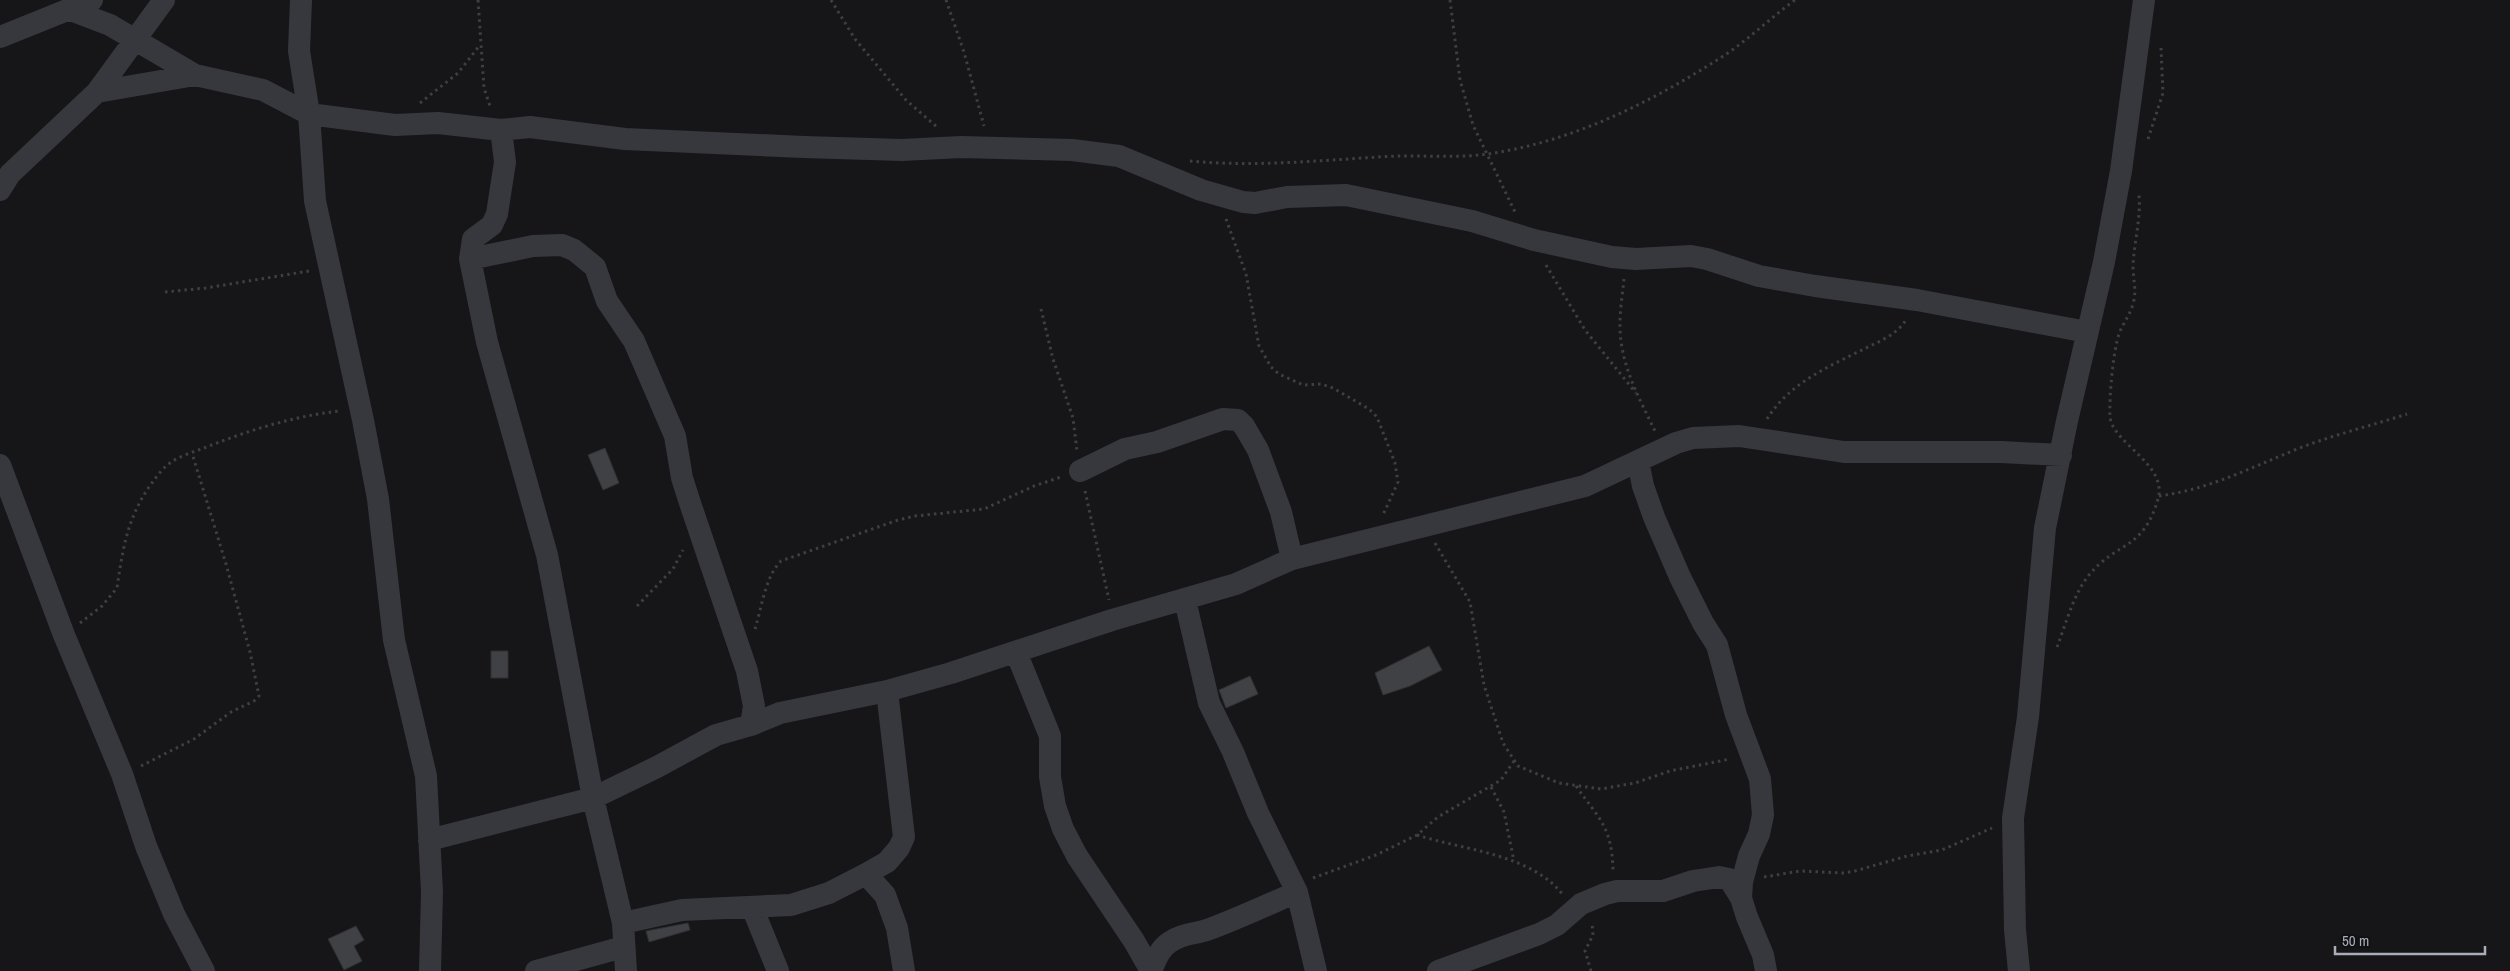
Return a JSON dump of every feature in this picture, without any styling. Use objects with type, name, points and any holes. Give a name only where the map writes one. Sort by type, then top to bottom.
[{"type":"street","points":[[0,37],[92,0]]},
{"type":"street","points":[[0,190],[10,174],[97,92],[136,41],[164,0]]},
{"type":"street","points":[[301,0],[299,51],[309,114],[315,201],[378,499],[394,640],[426,776],[432,892],[430,971]]},
{"type":"street","points":[[2019,971],[2015,930],[2013,818],[2028,717],[2045,528],[2104,262],[2121,171],[2144,0]]},
{"type":"street","points":[[68,9],[94,17],[196,75],[263,90],[309,114],[395,125],[438,123],[499,129],[530,127],[625,138],[814,147],[902,150],[961,147],[1072,150],[1120,156],[1201,190],[1255,203],[1287,197],[1346,195],[1472,221],[1534,240],[1627,259],[1691,256],[1768,278],[1917,300],[2088,332]]},
{"type":"street","points":[[97,92],[196,75]]},
{"type":"street","points":[[499,129],[506,162],[497,214],[492,225],[473,239],[470,259],[487,342],[547,555],[593,798],[623,923],[623,948],[626,971]]},
{"type":"street","points":[[470,259],[532,246],[562,245],[574,250],[595,267],[607,301],[634,341],[675,436],[682,478],[747,671],[754,706],[752,725]]},
{"type":"street","points":[[1080,471],[1125,449],[1157,442],[1223,420],[1238,420],[1244,426],[1258,450],[1281,512],[1292,559]]},
{"type":"street","points":[[429,840],[593,798],[658,767],[716,735],[752,725],[780,713],[806,706],[887,691],[1016,652],[1112,620],[1236,584],[1292,559],[1585,486],[1693,438],[1739,436],[1844,452],[2001,452],[2061,455]]},
{"type":"street","points":[[1638,461],[1643,486],[1654,517],[1703,623],[1717,646],[1736,715],[1760,779],[1763,814],[1742,890],[1744,910],[1763,955],[1766,971]]},
{"type":"street","points":[[0,465],[64,635],[122,774],[146,846],[174,914],[204,971]]},
{"type":"street","points":[[1185,600],[1209,703],[1295,889],[1316,971]]},
{"type":"street","points":[[1016,652],[1050,736],[1050,777],[1055,806],[1063,829],[1151,971],[1160,952],[1168,943],[1181,936],[1205,931],[1295,889]]},
{"type":"street","points":[[623,923],[682,910],[792,905],[829,893],[887,862],[899,848],[904,837],[887,691]]},
{"type":"street","points":[[866,874],[885,895],[898,928],[904,971]]},
{"type":"street","points":[[1438,971],[1539,934],[1557,924],[1573,910],[1599,897],[1617,891],[1663,891],[1693,881],[1720,877],[1729,879],[1742,890]]},
{"type":"street","points":[[752,907],[778,971]]},
{"type":"street","points":[[536,971],[623,948]]},
{"type":"path","points":[[478,0],[484,88],[499,129]]},
{"type":"path","points":[[831,0],[855,39],[906,100],[961,147]]},
{"type":"path","points":[[946,0],[964,52],[991,148]]},
{"type":"path","points":[[1450,0],[1460,80],[1473,125],[1486,154],[1509,202],[1534,240],[1584,330],[1636,393]]},
{"type":"path","points":[[1184,161],[1278,165],[1382,156],[1486,154],[1526,147],[1584,130],[1660,93],[1719,59],[1795,0]]},
{"type":"path","points":[[2146,146],[2162,93],[2160,40]]},
{"type":"path","points":[[395,125],[431,93],[458,73],[480,45]]},
{"type":"path","points":[[2053,656],[2081,586],[2098,565],[2142,534],[2150,523],[2159,496],[2158,483],[2153,472],[2117,430],[2110,417],[2116,349],[2119,335],[2130,315],[2135,291],[2133,269],[2140,214],[2139,189]]},
{"type":"path","points":[[1221,196],[1229,230],[1246,274],[1259,346],[1271,366],[1279,374],[1303,384],[1321,384],[1333,388],[1369,408],[1377,417],[1396,464],[1398,482],[1391,500],[1369,539]]},
{"type":"path","points":[[1627,259],[1620,320],[1620,340],[1626,366],[1636,393],[1664,450]]},
{"type":"path","points":[[165,292],[206,288],[264,277],[329,269]]},
{"type":"path","points":[[1753,439],[1776,404],[1785,395],[1842,360],[1898,330],[1917,300]]},
{"type":"path","points":[[64,635],[113,595],[117,588],[130,520],[139,502],[164,468],[172,462],[240,433],[297,419],[360,409]]},
{"type":"path","points":[[2159,496],[2176,494],[2227,479],[2326,439],[2407,414]]},
{"type":"path","points":[[122,774],[194,739],[231,712],[254,701],[259,696],[236,599],[192,453]]},
{"type":"path","points":[[755,630],[770,577],[774,568],[781,560],[898,520],[915,516],[984,510],[1034,486],[1080,471]]},
{"type":"path","points":[[637,606],[679,560],[695,516]]},
{"type":"path","points":[[1426,527],[1470,602],[1484,685],[1503,744],[1518,766],[1559,783],[1601,788],[1635,783],[1670,771],[1751,754]]},
{"type":"path","points":[[1295,889],[1376,855],[1417,835],[1438,817],[1491,787],[1507,774],[1514,761]]},
{"type":"path","points":[[1576,786],[1600,819],[1612,842],[1612,885],[1599,897],[1591,915],[1593,935],[1585,951],[1591,971]]},
{"type":"path","points":[[1491,787],[1504,812],[1514,861]]},
{"type":"path","points":[[1742,890],[1800,871],[1843,873],[1917,853],[1942,850],[2013,818]]},
{"type":"path","points":[[1417,835],[1514,861],[1555,886],[1573,910]]},
{"type":"building","points":[[605,448],[619,483],[603,490],[588,455]]},
{"type":"building","points":[[1429,646],[1442,670],[1410,686],[1383,695],[1375,673]]},
{"type":"building","points":[[491,651],[508,651],[508,678],[491,678]]},
{"type":"building","points":[[1250,676],[1258,694],[1226,708],[1219,690]]},
{"type":"building","points":[[688,923],[690,930],[649,942],[646,931]]},
{"type":"building","points":[[356,926],[364,940],[354,946],[362,961],[344,970],[328,939]]}]
